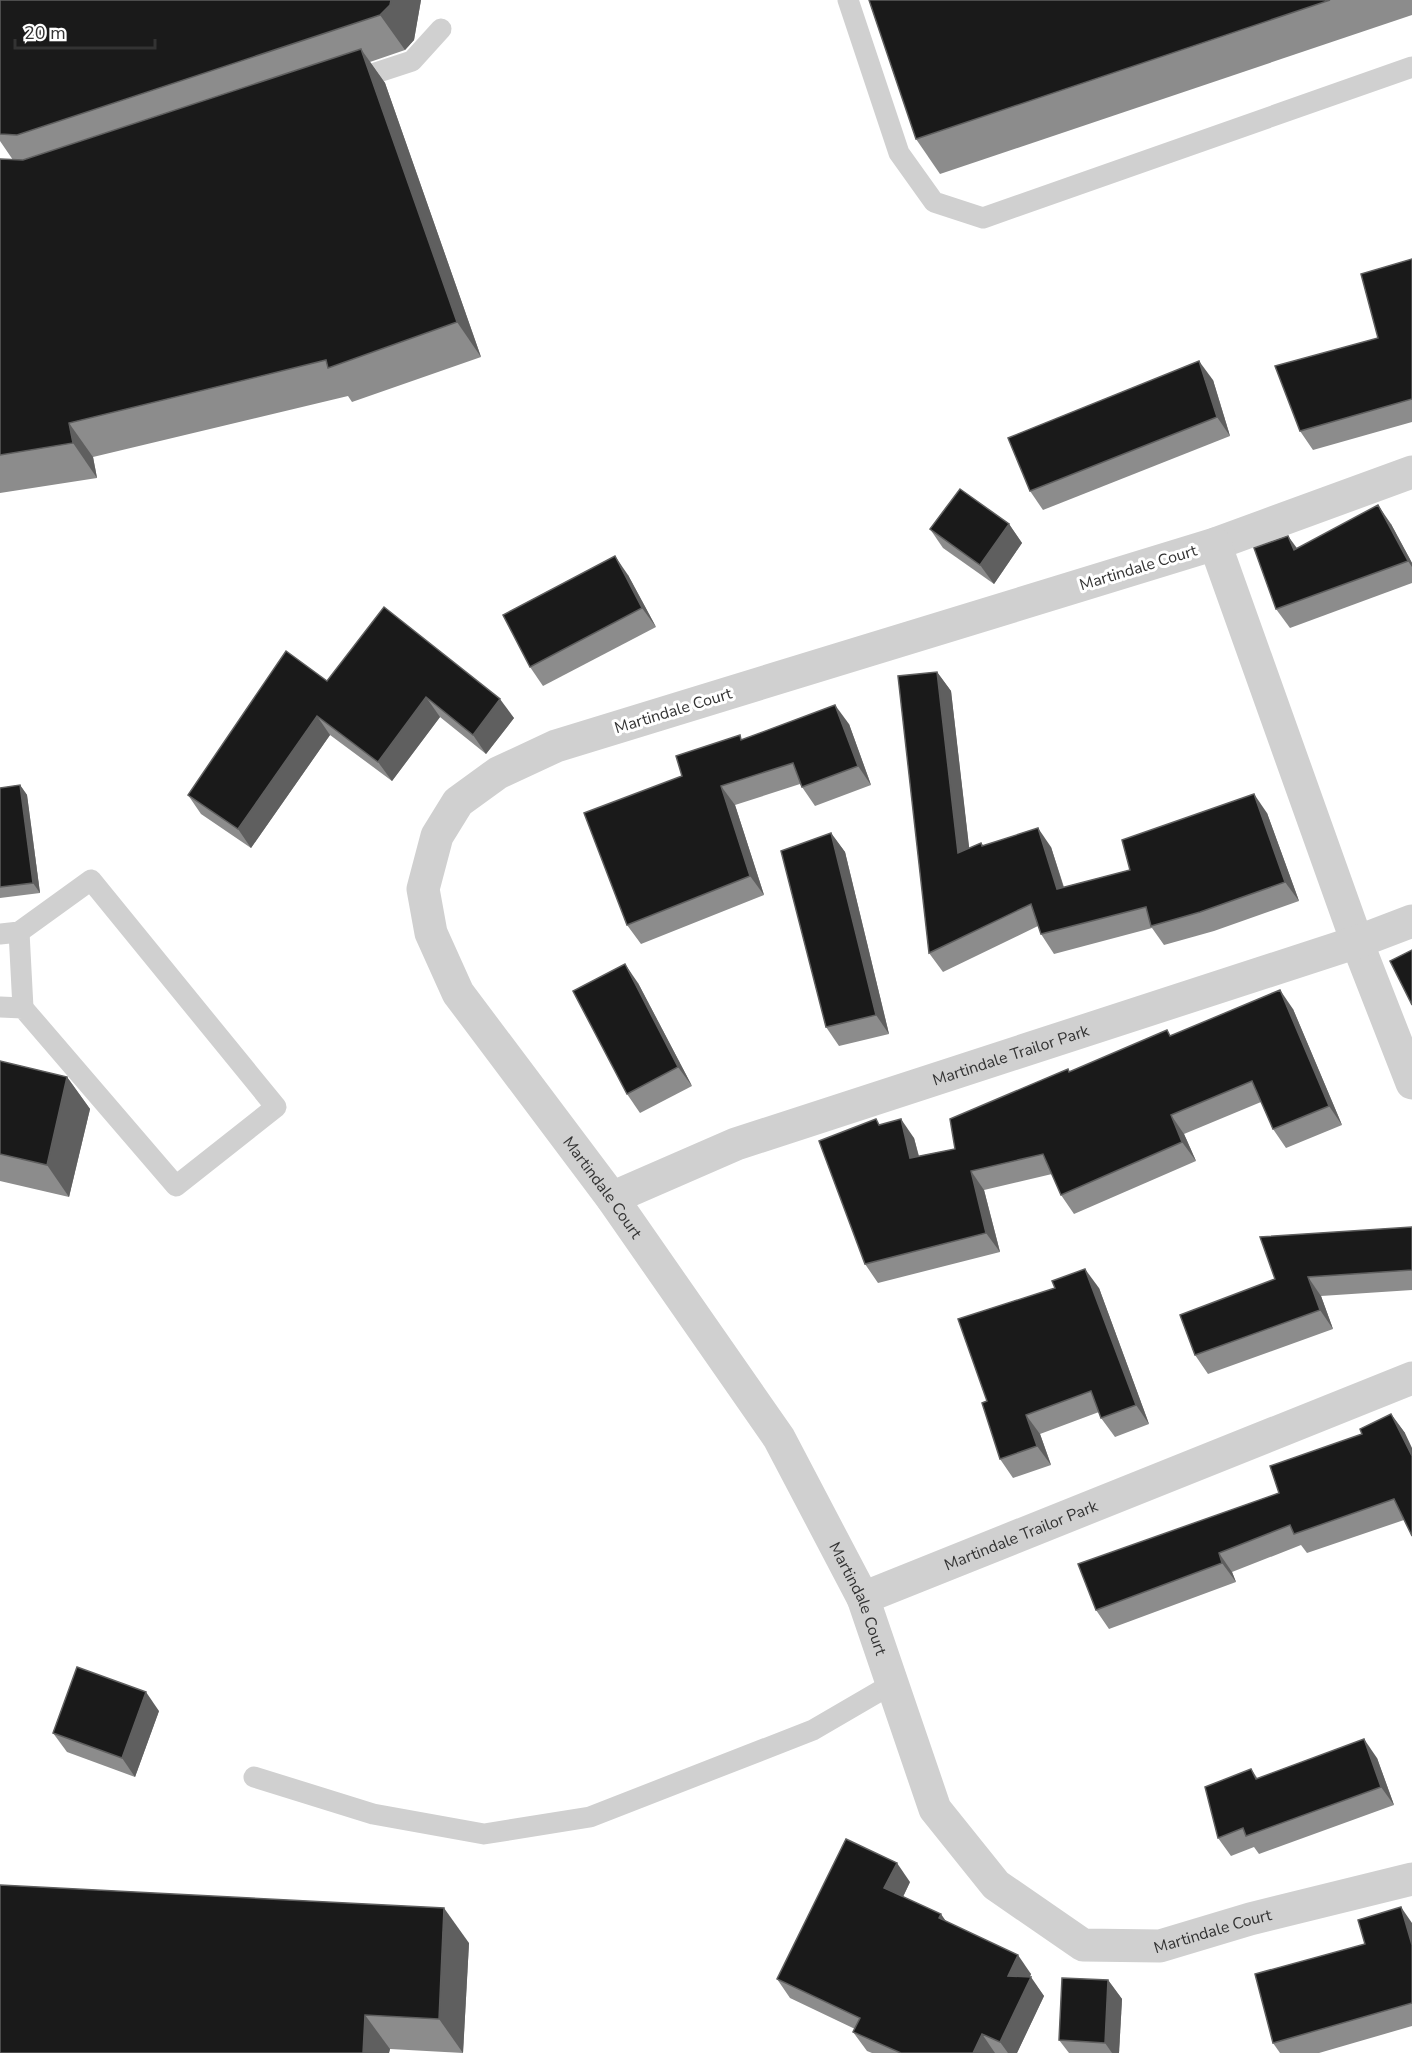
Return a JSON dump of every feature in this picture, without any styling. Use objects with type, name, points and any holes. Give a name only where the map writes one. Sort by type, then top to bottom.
[{"type":"street","name":"Martindale Court","points":[[1412,472],[1215,544],[556,746],[498,773],[458,802],[437,836],[423,889],[431,933],[458,993],[612,1198],[779,1438],[863,1598],[934,1809],[996,1885],[1083,1945],[1160,1946],[1250,1919],[1412,1879]]},
{"type":"street","name":"Martindale Court","points":[[1215,544],[1357,942],[1412,1083]]},
{"type":"street","name":"Martindale Trailor Park","points":[[612,1198],[736,1144],[1357,942],[1412,921]]},
{"type":"street","name":"Martindale Trailor Park","points":[[863,1598],[1412,1378]]},
{"type":"lane","points":[[848,0],[899,153],[934,202],[983,218],[1412,67]]},
{"type":"lane","points":[[333,87],[412,61],[441,29]]},
{"type":"lane","points":[[91,880],[276,1107],[176,1186],[23,1008],[9,933],[91,880]]},
{"type":"lane","points":[[0,1007],[23,1008]]},
{"type":"lane","points":[[254,1777],[373,1814],[484,1834],[590,1817],[813,1730],[892,1684]]},
{"type":"building","points":[[0,0],[391,0],[390,5],[380,15],[17,135],[0,134]]},
{"type":"building","points":[[869,0],[1330,0],[916,139]]},
{"type":"building","points":[[361,49],[457,322],[328,368],[326,360],[69,423],[73,443],[0,455],[0,159],[23,160]]},
{"type":"building","points":[[1412,259],[1412,399],[1300,431],[1275,366],[1378,338],[1361,274]]},
{"type":"building","points":[[1199,361],[1217,417],[1030,491],[1008,438]]},
{"type":"building","points":[[960,489],[1009,524],[980,565],[930,529]]},
{"type":"building","points":[[1378,505],[1408,561],[1276,609],[1254,548],[1288,536],[1294,550]]},
{"type":"building","points":[[615,556],[642,608],[530,667],[503,615]]},
{"type":"building","points":[[384,607],[500,699],[473,735],[426,697],[378,762],[317,716],[238,829],[188,795],[286,651],[327,681]]},
{"type":"building","points":[[937,672],[958,853],[981,843],[982,846],[1038,828],[1057,889],[1130,870],[1122,840],[1254,794],[1285,882],[1200,912],[1151,926],[1146,907],[1041,934],[1031,904],[929,953],[898,676]]},
{"type":"building","points":[[835,705],[858,766],[802,787],[793,763],[721,786],[750,876],[627,925],[584,813],[682,776],[676,756],[740,735],[741,740]]},
{"type":"building","points":[[20,785],[33,883],[0,887],[0,788]]},
{"type":"building","points":[[831,833],[876,1015],[826,1027],[781,851]]},
{"type":"building","points":[[1412,950],[1412,1005],[1390,961]]},
{"type":"building","points":[[625,964],[678,1067],[627,1094],[573,991]]},
{"type":"building","points":[[1280,990],[1329,1106],[1273,1129],[1252,1081],[1171,1115],[1182,1142],[1061,1195],[1043,1154],[971,1171],[986,1233],[865,1264],[819,1141],[876,1119],[879,1125],[901,1119],[910,1158],[955,1149],[950,1119],[1167,1030],[1170,1036]]},
{"type":"building","points":[[0,1061],[67,1077],[47,1165],[0,1154]]},
{"type":"building","points":[[1412,1227],[1412,1270],[1308,1277],[1320,1310],[1195,1355],[1180,1315],[1275,1279],[1260,1237]]},
{"type":"building","points":[[1085,1269],[1136,1405],[1101,1418],[1091,1391],[1026,1415],[1037,1446],[1000,1459],[982,1403],[987,1401],[958,1319],[1055,1288],[1052,1281]]},
{"type":"building","points":[[1391,1414],[1412,1456],[1412,1536],[1394,1499],[1294,1534],[1290,1525],[1219,1553],[1222,1563],[1096,1610],[1078,1564],[1279,1493],[1270,1466],[1362,1434],[1360,1429]]},
{"type":"building","points":[[77,1667],[146,1692],[122,1758],[53,1733]]},
{"type":"building","points":[[1364,1739],[1381,1787],[1246,1836],[1243,1828],[1218,1838],[1205,1787],[1251,1769],[1256,1779]]},
{"type":"building","points":[[846,1839],[897,1863],[884,1888],[941,1914],[939,1918],[1018,1955],[1008,1976],[1031,1977],[1000,2042],[982,2034],[973,2053],[901,2053],[853,2032],[860,2018],[777,1979]]},
{"type":"building","points":[[0,1885],[444,1908],[439,2019],[365,2015],[363,2053],[0,2053]]},
{"type":"building","points":[[1401,1907],[1412,1945],[1412,2003],[1273,2043],[1255,1974],[1365,1944],[1358,1920]]},
{"type":"building","points":[[1062,1978],[1108,1980],[1105,2043],[1059,2040]]}]
